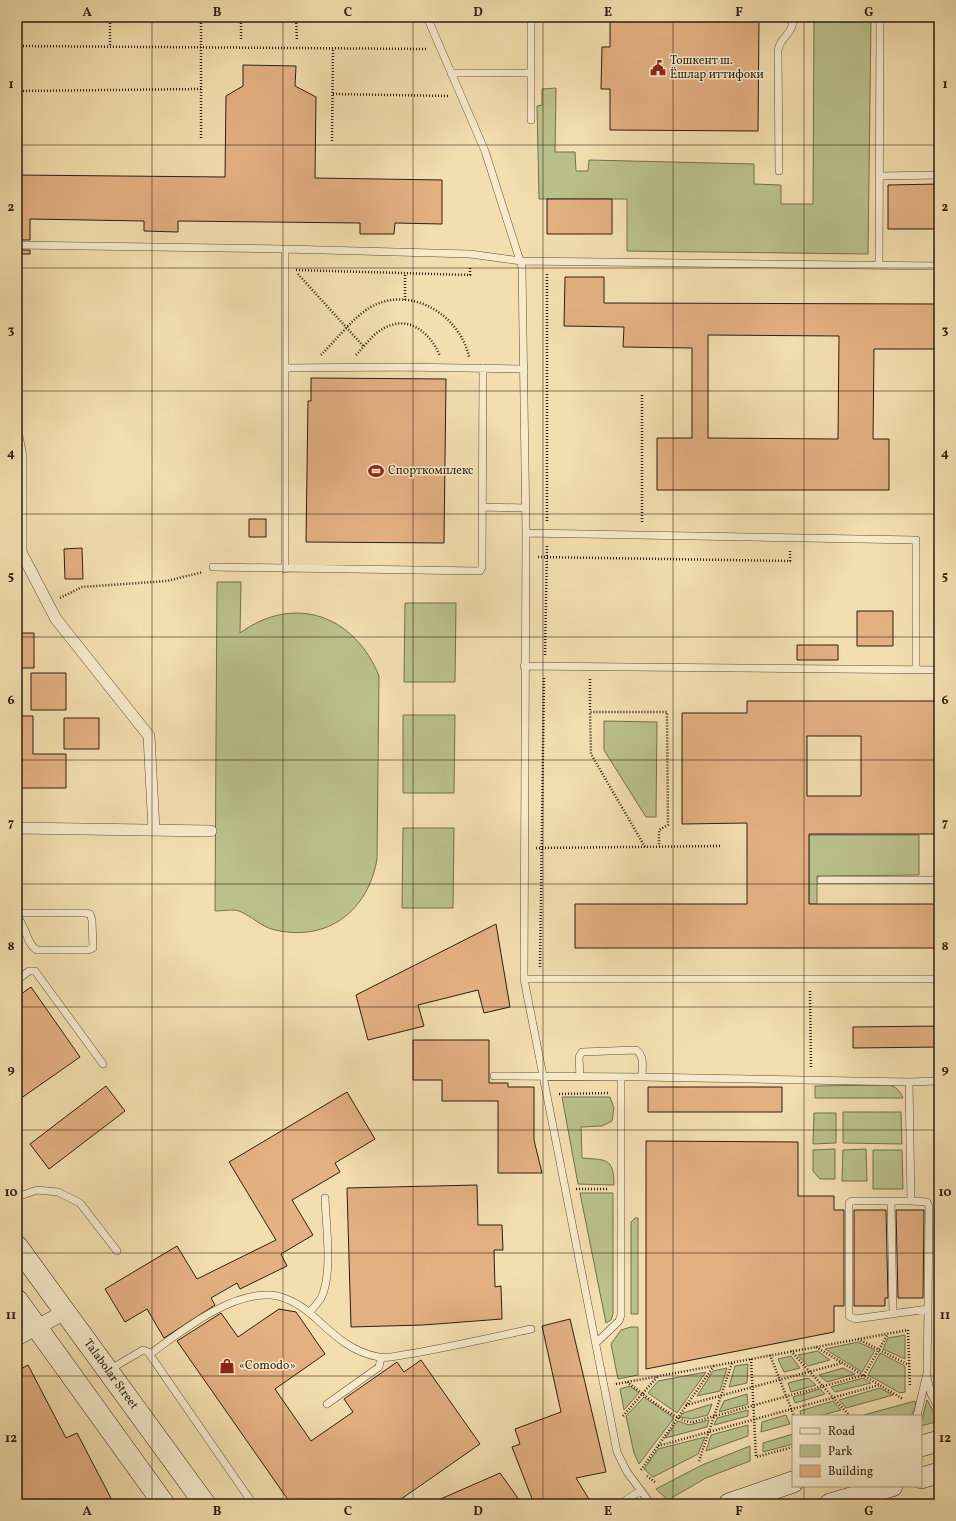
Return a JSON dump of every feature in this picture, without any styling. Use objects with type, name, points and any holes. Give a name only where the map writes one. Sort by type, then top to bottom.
[{"type":"main road","name":"Talabolar Street","points":[[17,1246],[205,1504]]},
{"type":"main road","points":[[17,1300],[164,1504]]},
{"type":"main road","points":[[922,1446],[939,1441]]},
{"type":"main road","points":[[922,1478],[939,1473]]},
{"type":"main road","points":[[729,1504],[792,1482]]},
{"type":"main road","points":[[830,1504],[889,1487]]},
{"type":"street","points":[[17,436],[21,456],[19,470],[21,552],[47,605],[56,619],[149,736],[154,830]]},
{"type":"street","points":[[17,828],[211,831]]},
{"type":"street","points":[[17,1338],[65,1312]]},
{"type":"lane","points":[[427,17],[485,151],[521,261],[526,508],[524,666],[524,979],[617,1452],[627,1472],[651,1504]]},
{"type":"lane","points":[[531,17],[531,120]]},
{"type":"lane","points":[[779,171],[778,50],[780,42],[790,33],[793,27],[793,17]]},
{"type":"lane","points":[[879,266],[880,17]]},
{"type":"lane","points":[[451,73],[531,73]]},
{"type":"lane","points":[[880,176],[939,175]]},
{"type":"lane","points":[[17,245],[285,249],[470,254],[521,261],[939,266]]},
{"type":"lane","points":[[285,249],[285,569]]},
{"type":"lane","points":[[286,368],[470,367],[524,369]]},
{"type":"lane","points":[[214,567],[478,572],[482,567],[483,368]]},
{"type":"lane","points":[[482,507],[526,508]]},
{"type":"lane","points":[[526,533],[916,540],[916,670]]},
{"type":"lane","points":[[524,666],[939,670]]},
{"type":"lane","points":[[821,880],[939,880]]},
{"type":"lane","points":[[17,913],[90,914],[92,920],[93,948],[88,950],[37,950],[32,947],[24,926],[17,916]]},
{"type":"lane","points":[[17,980],[29,971],[35,971],[103,1064]]},
{"type":"lane","points":[[524,979],[939,979]]},
{"type":"lane","points":[[580,1077],[579,1057],[582,1052],[636,1050],[640,1053],[642,1058],[642,1077]]},
{"type":"lane","points":[[494,1076],[543,1078],[642,1077],[909,1082],[938,1081]]},
{"type":"lane","points":[[596,1343],[619,1321],[621,1315],[620,1078]]},
{"type":"lane","points":[[909,1082],[911,1200]]},
{"type":"lane","points":[[17,1197],[37,1190],[58,1192],[80,1203],[117,1251]]},
{"type":"lane","points":[[309,1313],[321,1298],[326,1280],[328,1257],[325,1198]]},
{"type":"lane","points":[[918,1415],[927,1373],[928,1309],[929,1207],[927,1202],[924,1201],[852,1201],[849,1204],[849,1314],[852,1319],[928,1309]]},
{"type":"lane","points":[[891,1201],[893,1314]]},
{"type":"lane","points":[[150,1354],[221,1307],[244,1299],[270,1295],[280,1297],[300,1306],[346,1345],[358,1352],[381,1358],[454,1346],[531,1329]]},
{"type":"lane","points":[[108,1371],[143,1350],[150,1354],[253,1504]]},
{"type":"lane","points":[[327,1404],[380,1367],[381,1358]]},
{"type":"lane","points":[[927,1373],[931,1394],[939,1408]]},
{"type":"lane","points":[[620,1504],[640,1491]]},
{"type":"path","points":[[110,17],[110,47]]},
{"type":"path","points":[[201,17],[201,138]]},
{"type":"path","points":[[241,17],[241,41]]},
{"type":"path","points":[[296,17],[297,41]]},
{"type":"path","points":[[17,46],[333,50],[441,49]]},
{"type":"path","points":[[332,141],[333,50]]},
{"type":"path","points":[[17,91],[201,89]]},
{"type":"path","points":[[333,94],[461,96]]},
{"type":"path","points":[[285,270],[470,275],[470,254]]},
{"type":"path","points":[[295,270],[364,347]]},
{"type":"path","points":[[522,273],[547,273],[547,557],[540,979]]},
{"type":"path","points":[[405,300],[406,274]]},
{"type":"path","points":[[309,368],[362,314],[378,304],[389,300],[405,300],[433,308],[454,324],[466,345],[470,367]]},
{"type":"path","points":[[345,367],[383,328],[391,325],[407,325],[420,329],[430,337],[435,344],[442,367]]},
{"type":"path","points":[[642,395],[642,535]]},
{"type":"path","points":[[526,557],[790,561],[790,538]]},
{"type":"path","points":[[47,605],[82,587],[167,581],[203,572],[214,567]]},
{"type":"path","points":[[589,667],[590,754],[645,847]]},
{"type":"path","points":[[590,712],[667,712],[668,825],[659,830],[659,846]]},
{"type":"path","points":[[524,848],[720,846]]},
{"type":"path","points":[[810,979],[811,1080]]},
{"type":"path","points":[[559,1101],[558,1094],[621,1093]]},
{"type":"path","points":[[574,1181],[577,1196]]},
{"type":"path","points":[[576,1189],[621,1189]]},
{"type":"path","points":[[616,1384],[908,1330],[910,1391]]},
{"type":"path","points":[[626,1382],[677,1418],[687,1422],[715,1416],[864,1375],[888,1333]]},
{"type":"path","points":[[857,1339],[909,1365]]},
{"type":"path","points":[[815,1347],[903,1399]]},
{"type":"path","points":[[791,1351],[848,1414]]},
{"type":"path","points":[[770,1355],[794,1415]]},
{"type":"path","points":[[751,1359],[756,1457],[792,1447]]},
{"type":"path","points":[[699,1461],[722,1396],[732,1362]]},
{"type":"path","points":[[686,1405],[842,1363]]},
{"type":"path","points":[[640,1470],[714,1366]]},
{"type":"path","points":[[623,1416],[657,1376]]},
{"type":"path","points":[[614,1377],[617,1390]]},
{"type":"path","points":[[658,1446],[879,1385]]},
{"type":"path","points":[[621,1410],[624,1423]]},
{"type":"path","points":[[636,1466],[655,1482]]},
{"type":"green space","points":[[814,17],[871,17],[868,254],[627,251],[627,199],[539,199],[537,106],[542,105],[542,89],[556,88],[555,152],[575,152],[576,171],[588,171],[589,160],[754,164],[754,184],[781,185],[781,204],[813,204]]},
{"type":"green space","points":[[217,582],[241,582],[240,633],[261,621],[282,614],[302,613],[321,617],[339,625],[355,638],[368,655],[379,676],[377,859],[365,894],[355,907],[328,927],[294,933],[270,929],[237,910],[215,911]]},
{"type":"green space","points":[[405,603],[456,603],[455,682],[404,682]]},
{"type":"green space","points":[[403,715],[455,715],[454,793],[403,793]]},
{"type":"green space","points":[[604,721],[657,722],[656,817],[646,817],[604,750]]},
{"type":"green space","points":[[403,828],[454,828],[453,908],[402,908]]},
{"type":"green space","points":[[809,835],[919,835],[919,875],[817,876],[817,904],[809,904]]},
{"type":"green space","points":[[888,1085],[897,1089],[903,1098],[815,1098],[815,1086]]},
{"type":"green space","points":[[562,1097],[610,1097],[614,1108],[612,1121],[602,1126],[581,1127],[582,1158],[597,1159],[607,1162],[612,1169],[614,1185],[578,1184]]},
{"type":"green space","points":[[843,1112],[901,1112],[902,1144],[843,1143]]},
{"type":"green space","points":[[814,1113],[836,1113],[836,1143],[813,1144]]},
{"type":"green space","points":[[835,1149],[835,1179],[820,1179],[813,1171],[813,1150]]},
{"type":"green space","points":[[866,1149],[867,1181],[842,1181],[843,1150]]},
{"type":"green space","points":[[873,1150],[902,1150],[903,1189],[873,1189]]},
{"type":"green space","points":[[580,1193],[613,1193],[613,1314],[611,1320],[606,1323]]},
{"type":"green space","points":[[635,1218],[638,1218],[638,1314],[631,1314],[631,1222]]},
{"type":"green space","points":[[631,1327],[638,1327],[638,1375],[618,1379],[611,1344],[621,1330]]},
{"type":"green space","points":[[905,1335],[905,1359],[883,1349],[888,1338]]},
{"type":"green space","points":[[858,1342],[875,1350],[862,1372],[825,1349]]},
{"type":"green space","points":[[818,1351],[830,1360],[808,1366],[798,1355]]},
{"type":"green space","points":[[880,1353],[905,1366],[905,1392],[900,1393],[868,1375]]},
{"type":"green space","points":[[791,1356],[800,1368],[784,1372],[778,1359]]},
{"type":"green space","points":[[748,1364],[747,1383],[729,1387],[735,1366]]},
{"type":"green space","points":[[727,1368],[720,1391],[697,1396],[713,1371]]},
{"type":"green space","points":[[843,1368],[855,1374],[827,1382],[819,1375]]},
{"type":"green space","points":[[706,1372],[677,1413],[648,1393],[658,1381]]},
{"type":"green space","points":[[808,1378],[816,1385],[791,1392],[788,1383]]},
{"type":"green space","points":[[863,1378],[871,1383],[835,1392],[831,1387]]},
{"type":"green space","points":[[630,1386],[639,1393],[624,1410],[620,1389]]},
{"type":"green space","points":[[880,1388],[893,1395],[846,1408],[839,1400]]},
{"type":"green space","points":[[820,1389],[825,1394],[795,1403],[793,1397]]},
{"type":"green space","points":[[747,1394],[748,1404],[719,1412],[724,1401]]},
{"type":"green space","points":[[644,1397],[674,1418],[639,1464],[634,1453],[626,1416]]},
{"type":"green space","points":[[927,1400],[939,1421],[922,1426],[922,1419]]},
{"type":"green space","points":[[833,1401],[841,1410],[823,1415],[801,1415],[800,1411]]},
{"type":"green space","points":[[915,1401],[916,1406],[912,1415],[864,1415]]},
{"type":"green space","points":[[712,1404],[708,1415],[692,1419],[680,1417],[683,1413]]},
{"type":"green space","points":[[748,1410],[748,1416],[714,1425],[717,1418]]},
{"type":"green space","points":[[786,1415],[790,1424],[761,1432],[762,1422]]},
{"type":"green space","points":[[709,1420],[707,1427],[665,1438],[678,1421],[689,1425]]},
{"type":"green space","points":[[748,1425],[748,1436],[706,1451],[711,1435]]},
{"type":"green space","points":[[792,1434],[792,1444],[763,1452],[763,1443]]},
{"type":"green space","points":[[705,1437],[698,1454],[653,1477],[644,1469],[658,1449]]},
{"type":"green space","points":[[750,1446],[750,1461],[706,1478],[668,1500],[656,1489],[702,1465]]},
{"type":"building","points":[[610,17],[759,17],[758,131],[610,130],[610,89],[601,89],[602,47],[610,47]]},
{"type":"building","points":[[243,65],[296,66],[295,86],[316,97],[315,178],[442,180],[442,224],[395,223],[394,234],[360,234],[360,223],[178,221],[178,232],[144,231],[144,221],[30,219],[30,240],[17,240],[17,175],[225,177],[226,96],[243,86]]},
{"type":"building","points":[[939,184],[939,229],[888,229],[888,185]]},
{"type":"building","points":[[547,199],[612,199],[612,234],[547,234]]},
{"type":"building","points":[[17,250],[30,250],[30,254],[17,254]]},
{"type":"building","points":[[565,277],[604,277],[604,303],[939,304],[939,349],[874,349],[873,439],[889,439],[889,490],[657,490],[657,438],[692,438],[692,348],[623,347],[624,327],[564,326]],"holes":[[[708,335],[839,336],[838,439],[708,438]]]},
{"type":"building","name":"Спорткомплекс","points":[[311,378],[446,379],[444,543],[306,542],[308,401],[311,401]]},
{"type":"building","points":[[249,519],[266,519],[266,537],[249,537]]},
{"type":"building","points":[[82,548],[83,579],[65,579],[64,549]]},
{"type":"building","points":[[857,611],[893,611],[893,646],[857,646]]},
{"type":"building","points":[[17,633],[34,633],[34,668],[17,668]]},
{"type":"building","points":[[797,645],[838,645],[838,660],[797,660]]},
{"type":"building","points":[[31,673],[66,673],[66,710],[31,710]]},
{"type":"building","points":[[747,701],[939,701],[939,834],[809,834],[809,904],[939,904],[939,948],[575,948],[575,904],[747,904],[747,823],[682,824],[682,713],[747,713]],"holes":[[[807,736],[861,736],[861,796],[807,796]]]},
{"type":"building","points":[[17,716],[33,716],[33,754],[66,754],[66,788],[17,788]]},
{"type":"building","points":[[64,718],[99,718],[99,749],[64,749]]},
{"type":"building","points":[[496,924],[510,1007],[484,1013],[478,990],[418,1005],[424,1026],[368,1040],[356,995]]},
{"type":"building","points":[[31,987],[80,1057],[17,1101],[17,997]]},
{"type":"building","points":[[939,1026],[939,1047],[853,1048],[853,1027]]},
{"type":"building","points":[[413,1040],[489,1040],[489,1083],[508,1083],[508,1087],[534,1087],[534,1140],[542,1173],[498,1173],[498,1101],[442,1101],[442,1080],[413,1080]]},
{"type":"building","points":[[106,1086],[125,1111],[49,1169],[30,1144]]},
{"type":"building","points":[[648,1087],[782,1087],[782,1112],[648,1112]]},
{"type":"building","points":[[347,1092],[375,1139],[335,1163],[340,1172],[292,1200],[313,1235],[281,1254],[287,1266],[240,1289],[237,1283],[211,1298],[215,1305],[164,1338],[147,1309],[125,1322],[105,1289],[177,1246],[197,1279],[276,1240],[229,1162]]},
{"type":"building","points":[[646,1141],[798,1142],[798,1196],[834,1196],[834,1210],[844,1210],[844,1306],[834,1306],[834,1332],[646,1369]]},
{"type":"building","points":[[477,1185],[478,1225],[502,1225],[503,1250],[494,1250],[495,1287],[501,1286],[502,1319],[423,1325],[351,1327],[347,1188]]},
{"type":"building","points":[[854,1210],[886,1210],[888,1298],[885,1298],[885,1306],[854,1306]]},
{"type":"building","points":[[896,1210],[924,1210],[923,1298],[898,1298]]},
{"type":"building","points":[[279,1309],[296,1312],[325,1354],[275,1389],[311,1441],[353,1412],[344,1399],[397,1362],[404,1372],[421,1360],[480,1444],[394,1504],[291,1504],[177,1341],[221,1313],[238,1337]]},
{"type":"building","points":[[570,1319],[606,1472],[576,1478],[592,1504],[534,1504],[512,1447],[520,1444],[515,1429],[561,1412],[542,1326]]},
{"type":"building","points":[[28,1365],[66,1438],[77,1433],[114,1504],[17,1504],[17,1371]]},
{"type":"building","points":[[500,1473],[522,1504],[429,1504]]},
{"type":"place","name":"Тошкент ш. Ёшлар иттифоки","points":[[658,68]]},
{"type":"place","name":"Спорткомплекс","points":[[376,471]]},
{"type":"place","name":"«Comodo»","points":[[227,1366]]}]
